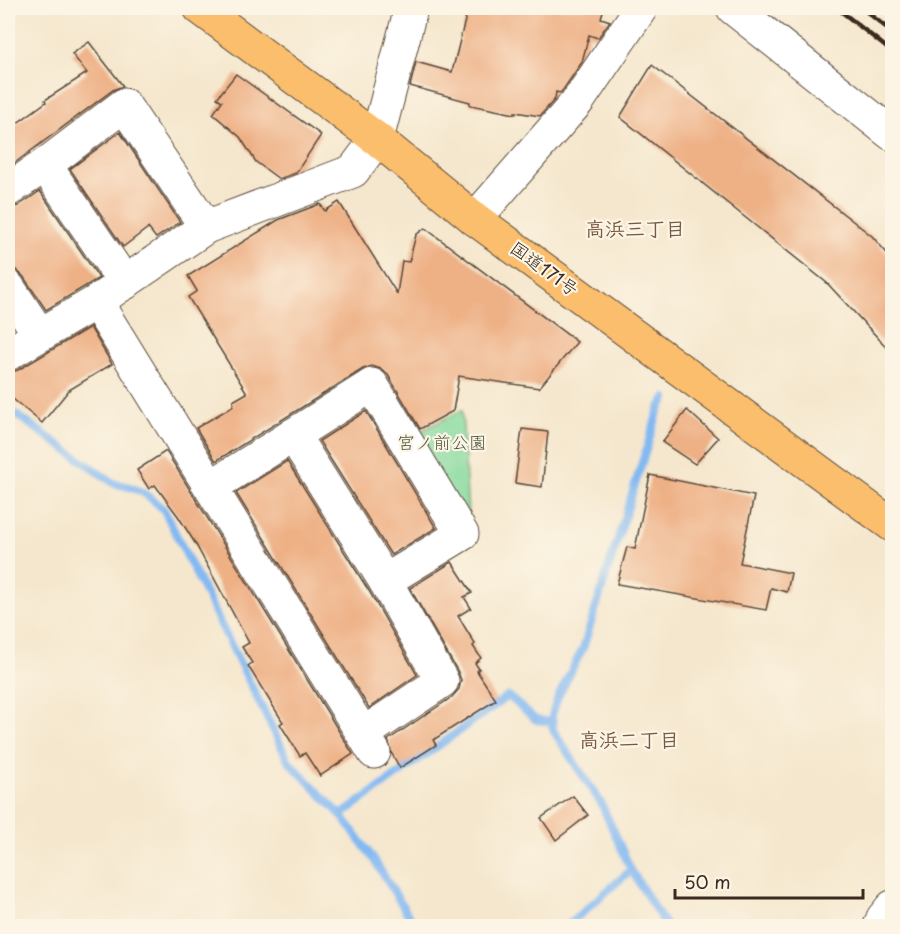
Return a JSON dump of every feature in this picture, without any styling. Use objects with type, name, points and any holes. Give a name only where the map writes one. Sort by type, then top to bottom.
[{"type":"highway","name":"国道171号","points":[[200,8],[377,139],[475,219],[892,525]]},
{"type":"street","points":[[8,354],[96,302],[206,227],[352,171],[377,139],[411,8]]},
{"type":"street","points":[[475,219],[578,101],[640,8]]},
{"type":"street","points":[[733,8],[892,134]]},
{"type":"street","points":[[8,190],[124,105],[206,227]]},
{"type":"street","points":[[45,165],[125,283]]},
{"type":"street","points":[[8,286],[40,335]]},
{"type":"street","points":[[96,302],[368,743],[442,681],[385,581],[293,435]]},
{"type":"street","points":[[211,487],[372,385],[462,534],[385,581]]},
{"type":"street","points":[[880,927],[883,918],[892,907]]},
{"type":"green space","name":"宮ノ前公園","points":[[462,410],[469,532],[413,435]]},
{"type":"building","points":[[468,8],[604,8],[601,18],[610,21],[598,38],[589,35],[582,62],[563,90],[560,93],[556,92],[555,99],[540,116],[515,112],[515,114],[470,105],[470,102],[410,86],[416,62],[452,72]]},
{"type":"building","points":[[89,42],[123,86],[113,90],[8,168],[8,130],[46,102],[45,100],[87,73],[72,54]]},
{"type":"building","points":[[652,65],[872,236],[892,259],[892,353],[827,283],[620,117]]},
{"type":"building","points":[[236,74],[321,135],[296,173],[279,179],[256,162],[240,137],[213,114],[222,101],[217,98]]},
{"type":"building","points":[[120,132],[180,222],[156,238],[148,228],[123,247],[70,169]]},
{"type":"building","points":[[40,191],[99,278],[46,310],[23,276],[16,270],[8,268],[8,208],[18,206]]},
{"type":"building","points":[[339,202],[397,294],[402,261],[409,262],[416,235],[425,228],[577,342],[539,388],[459,376],[453,411],[420,429],[388,375],[372,366],[363,369],[216,461],[196,428],[233,406],[233,401],[247,393],[188,297],[197,291],[188,276],[278,220],[320,204],[325,211]]},
{"type":"building","points":[[90,327],[112,364],[69,390],[42,423],[8,395],[8,373],[18,370]]},
{"type":"building","points":[[687,410],[718,438],[695,464],[662,442]]},
{"type":"building","points":[[366,411],[436,528],[391,555],[319,441]]},
{"type":"building","points":[[522,429],[548,432],[542,487],[515,483]]},
{"type":"building","points":[[166,451],[353,754],[320,776],[305,753],[300,756],[280,724],[283,722],[248,666],[252,663],[242,647],[249,643],[195,543],[155,485],[149,489],[137,470]]},
{"type":"building","points":[[287,461],[369,591],[417,675],[369,708],[236,493]]},
{"type":"building","points":[[650,475],[754,496],[740,563],[791,573],[787,592],[771,588],[766,610],[617,584],[627,547],[635,549]]},
{"type":"building","points":[[452,562],[472,593],[464,597],[471,608],[458,616],[481,658],[475,663],[479,669],[477,671],[496,700],[433,740],[436,745],[400,768],[392,754],[388,740],[452,697],[459,689],[461,680],[458,672],[410,588]]},
{"type":"building","points":[[573,796],[588,815],[556,840],[541,818]]},
{"type":"waterway","points":[[631,870],[601,803],[553,730],[552,715],[558,697],[583,648],[659,409],[666,398]]},
{"type":"waterway","points":[[8,409],[115,484],[142,492],[164,510],[289,762],[341,815],[373,858],[415,926]]},
{"type":"waterway","points":[[341,815],[508,696],[536,720],[552,722]]},
{"type":"waterway","points":[[567,926],[631,870],[666,926]]},
{"type":"railway","points":[[837,8],[892,52]]},
{"type":"railway","points":[[862,8],[892,32]]},
{"type":"district","name":"高浜三丁目","points":[[635,229]]},
{"type":"district","name":"高浜二丁目","points":[[629,740]]}]
